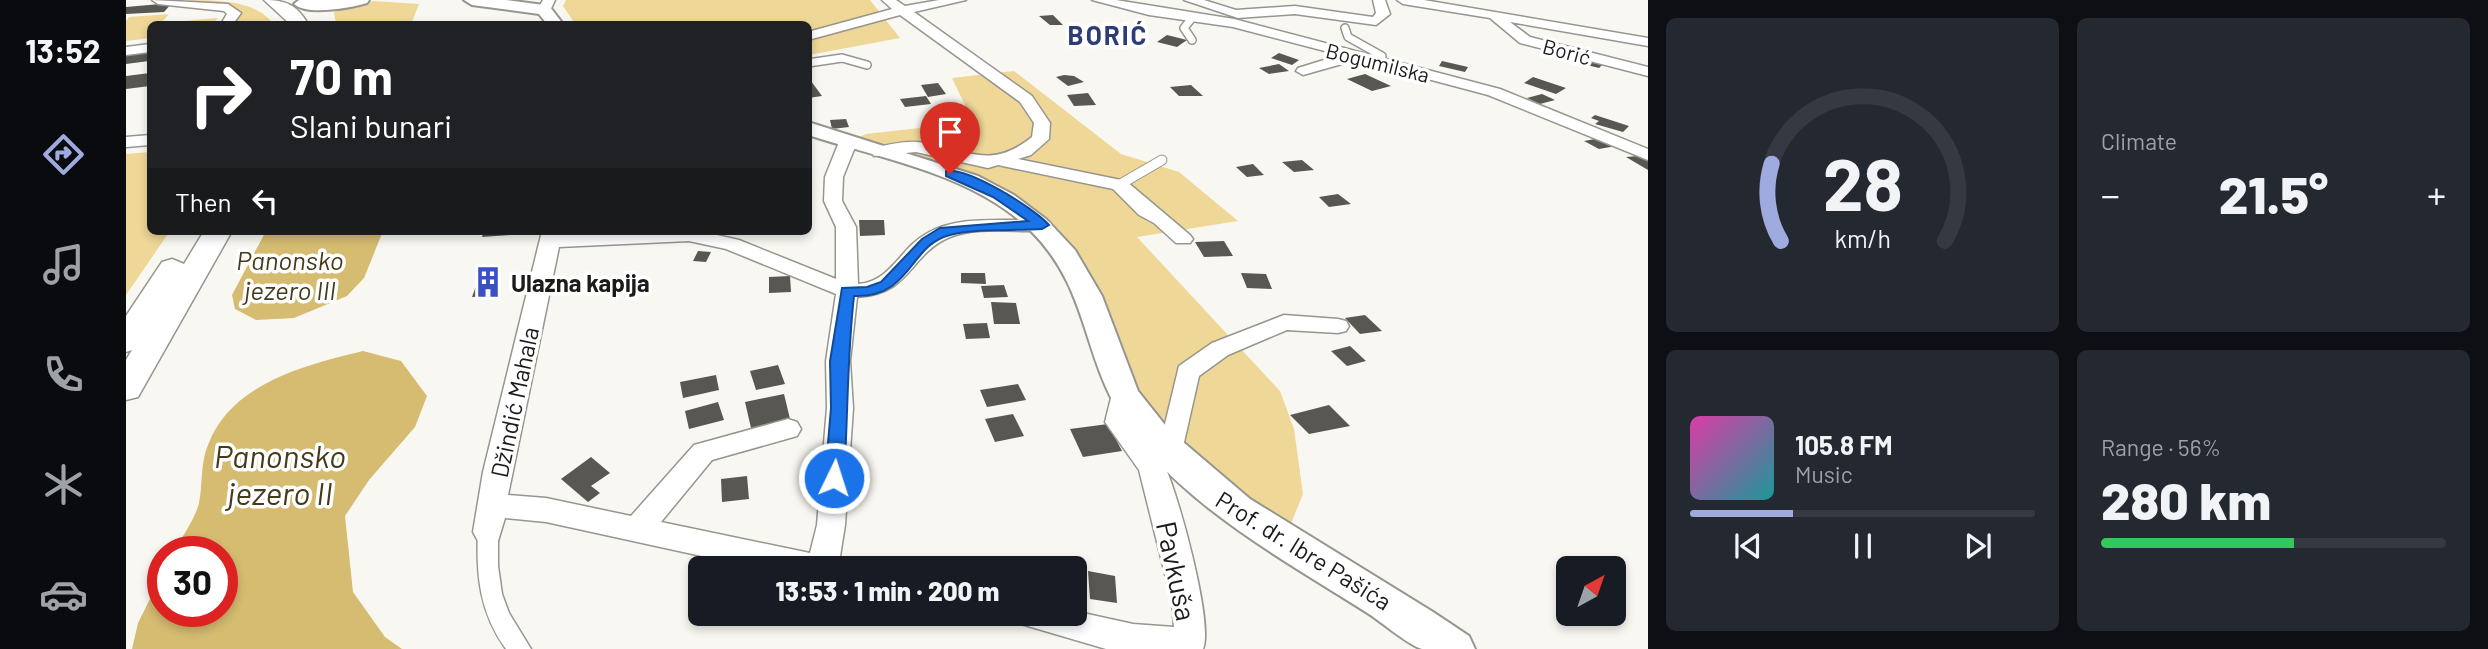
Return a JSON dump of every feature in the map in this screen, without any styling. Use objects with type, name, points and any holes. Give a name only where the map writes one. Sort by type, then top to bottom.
[{"type":"main road","points":[[273,0],[315,21]]},
{"type":"main road","points":[[126,341],[193,235]]},
{"type":"main road","points":[[126,388],[216,235]]},
{"type":"street","points":[[158,0],[228,8],[234,13],[229,21]]},
{"type":"street","points":[[295,13],[361,0]]},
{"type":"street","points":[[472,0],[546,5],[554,21]]},
{"type":"street","points":[[812,35],[894,5],[960,0]]},
{"type":"street","name":"Bogumilska","points":[[1098,0],[1192,18],[1236,19],[1353,56],[1494,92],[1648,155]]},
{"type":"street","points":[[1190,0],[1236,19],[1295,10],[1376,21],[1383,13],[1380,0]]},
{"type":"street","name":"Borić","points":[[1403,0],[1566,24],[1648,42]]},
{"type":"street","points":[[319,21],[338,5]]},
{"type":"street","points":[[880,152],[915,147],[988,163],[1002,161],[1025,151],[1040,139],[1042,123],[1026,99],[894,5]]},
{"type":"street","name":"Borić","points":[[1494,15],[1525,40],[1648,72]]},
{"type":"street","points":[[126,51],[147,48]]},
{"type":"street","points":[[1303,71],[1353,56]]},
{"type":"street","name":"Prof. dr. Ibre Pašića","points":[[812,129],[968,179],[998,195],[1042,225],[1064,251],[1089,296],[1124,392],[1141,420],[1171,453],[1215,496],[1283,542],[1415,620],[1455,649]]},
{"type":"street","points":[[126,142],[147,140]]},
{"type":"street","points":[[825,556],[831,525],[840,408],[838,361],[847,292],[846,228],[833,201],[834,177],[848,142]]},
{"type":"street","points":[[1002,161],[1119,185],[1146,211],[1161,219],[1183,239]]},
{"type":"street","points":[[550,236],[688,235],[732,244],[847,292],[868,292],[887,286],[927,242],[945,231],[1042,225]]},
{"type":"street","name":"Džindić Mahala","points":[[490,519],[550,236]]},
{"type":"street","points":[[1171,453],[1188,372],[1220,349],[1284,323],[1338,326]]},
{"type":"street","name":"Pavkuša","points":[[1072,626],[1135,645],[1175,647],[1191,640],[1188,602],[1152,467],[1118,422],[1124,392]]},
{"type":"street","points":[[636,531],[703,452],[788,429]]},
{"type":"street","points":[[520,649],[491,605],[486,573],[490,519],[546,510],[762,556]]},
{"type":"lane","points":[[1192,18],[1184,28],[1192,40]]},
{"type":"lane","points":[[1345,28],[1348,37],[1382,56],[1381,62]]},
{"type":"lane","points":[[812,62],[842,58],[867,65]]},
{"type":"lane","points":[[1119,185],[1161,160]]},
{"type":"shaded area","points":[[184,0],[234,3],[257,10],[270,21],[235,21],[238,15],[236,8]]},
{"type":"shaded area","points":[[566,0],[870,0],[900,38],[812,54],[812,21],[573,21],[563,6]]},
{"type":"shaded area","points":[[373,1],[419,4],[412,21],[336,21],[334,12]]},
{"type":"shaded area","points":[[169,14],[163,21],[147,21],[147,38],[126,41],[126,21],[129,17]]},
{"type":"shaded area","points":[[218,18],[216,21],[184,21]]},
{"type":"shaded area","points":[[1014,71],[1121,154],[1179,172],[1238,221],[1137,237],[1280,391],[1294,429],[1303,494],[1283,543],[1141,420],[1064,251],[998,195],[848,142],[866,134],[973,122],[952,78]]},
{"type":"shaded area","points":[[147,152],[147,235],[167,235],[126,295],[126,154]]},
{"type":"water","name":"Panonsko jezero III","points":[[264,235],[381,235],[364,278],[347,296],[294,318],[256,320],[235,309],[232,295]]},
{"type":"water","name":"Panonsko jezero II","points":[[363,351],[401,361],[427,396],[415,427],[369,480],[345,516],[353,592],[385,637],[402,649],[132,649],[138,623],[147,605],[147,627],[238,627],[238,536],[183,536],[197,509],[205,452],[219,424],[234,406],[273,380],[318,363]]},
{"type":"building","points":[[172,3],[164,12],[126,14],[126,7]]},
{"type":"building","points":[[1053,15],[1063,25],[1050,25],[1039,16]]},
{"type":"building","points":[[1167,35],[1187,40],[1177,47],[1157,42]]},
{"type":"building","points":[[147,50],[147,61],[126,64],[126,53]]},
{"type":"building","points":[[1279,53],[1299,60],[1292,65],[1271,58]]},
{"type":"building","points":[[1572,55],[1603,64],[1599,68],[1567,60]]},
{"type":"building","points":[[1442,61],[1468,67],[1465,72],[1439,66]]},
{"type":"building","points":[[1279,64],[1289,71],[1269,74],[1259,68]]},
{"type":"building","points":[[147,73],[147,86],[126,89],[126,76]]},
{"type":"building","points":[[1365,74],[1391,86],[1372,91],[1347,79]]},
{"type":"building","points":[[1074,76],[1084,82],[1068,86],[1056,77]]},
{"type":"building","points":[[1533,77],[1566,88],[1556,94],[1524,83]]},
{"type":"building","points":[[812,82],[822,96],[812,97]]},
{"type":"building","points":[[938,83],[946,94],[928,97],[921,85]]},
{"type":"building","points":[[1191,85],[1203,96],[1179,96],[1170,87]]},
{"type":"building","points":[[1088,93],[1096,105],[1074,106],[1067,95]]},
{"type":"building","points":[[1542,94],[1555,100],[1540,104],[1527,98]]},
{"type":"building","points":[[926,96],[931,104],[905,107],[900,99]]},
{"type":"building","points":[[956,104],[962,114],[944,116],[938,105]]},
{"type":"building","points":[[1595,115],[1629,126],[1623,132],[1595,124],[1599,121],[1591,118]]},
{"type":"building","points":[[846,119],[849,127],[832,129],[830,120]]},
{"type":"building","points":[[1601,138],[1616,146],[1599,149],[1584,141]]},
{"type":"building","points":[[1638,156],[1648,161],[1648,170],[1626,157]]},
{"type":"building","points":[[1302,160],[1314,170],[1294,172],[1282,162]]},
{"type":"building","points":[[1253,164],[1264,175],[1247,177],[1236,167]]},
{"type":"building","points":[[1338,194],[1351,204],[1329,207],[1319,197]]},
{"type":"building","points":[[859,220],[884,220],[885,235],[860,236]]},
{"type":"building","points":[[1224,241],[1233,256],[1204,257],[1195,242]]},
{"type":"building","points":[[698,251],[711,252],[706,262],[693,261]]},
{"type":"building","name":"Ulazna kapija","points":[[499,269],[495,288],[491,288],[488,296],[472,297],[482,270]]},
{"type":"building","points":[[961,273],[985,273],[986,284],[961,283]]},
{"type":"building","points":[[1241,273],[1266,274],[1272,289],[1247,288]]},
{"type":"building","points":[[790,276],[791,292],[769,293],[769,277]]},
{"type":"building","points":[[1004,285],[1008,297],[984,298],[981,286]]},
{"type":"building","points":[[991,302],[1016,303],[1020,324],[994,324]]},
{"type":"building","points":[[1365,315],[1382,331],[1360,334],[1345,318]]},
{"type":"building","points":[[987,323],[990,338],[966,339],[963,324]]},
{"type":"building","points":[[1350,346],[1366,361],[1347,366],[1331,351]]},
{"type":"building","points":[[778,365],[785,384],[756,390],[750,371]]},
{"type":"building","points":[[716,375],[719,390],[683,398],[680,382]]},
{"type":"building","points":[[1018,384],[1026,400],[987,407],[980,390]]},
{"type":"building","points":[[784,394],[790,419],[751,428],[745,402]]},
{"type":"building","points":[[718,402],[724,420],[689,429],[685,411]]},
{"type":"building","points":[[1329,405],[1350,426],[1309,434],[1290,415]]},
{"type":"building","points":[[1013,414],[1024,436],[995,442],[985,419]]},
{"type":"building","points":[[1108,424],[1122,451],[1083,457],[1070,429]]},
{"type":"building","points":[[591,457],[610,473],[591,486],[600,493],[588,502],[561,479]]},
{"type":"building","points":[[747,476],[749,499],[722,502],[721,479]]},
{"type":"building","points":[[1088,571],[1115,576],[1117,603],[1090,599]]},
{"type":"place","name":"Ulazna kapija","points":[[488,282]]},
{"type":"district","name":"BORIĆ","points":[[1108,34]]},
{"type":"route","points":[[834,478],[840,408],[838,361],[847,292],[868,292],[887,286],[927,242],[945,231],[1042,225],[998,195],[968,179],[950,174]]}]
